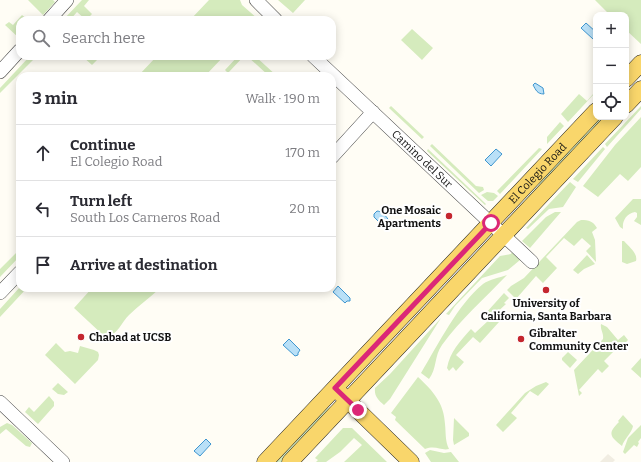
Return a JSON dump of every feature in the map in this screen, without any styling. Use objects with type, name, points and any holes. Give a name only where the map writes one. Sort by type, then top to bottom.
[{"type":"main road","points":[[629,76],[641,63]]},
{"type":"main road","points":[[629,102],[641,89]]},
{"type":"main road","name":"El Colegio Road","points":[[265,462],[593,114]]},
{"type":"main road","name":"El Colegio Road","points":[[290,462],[612,120]]},
{"type":"main road","points":[[335,388],[411,462]]},
{"type":"street","points":[[53,16],[67,0]]},
{"type":"street","points":[[256,0],[272,16]]},
{"type":"street","points":[[0,72],[16,54]]},
{"type":"street","name":"Camino del Sur","points":[[317,60],[330,72]]},
{"type":"street","name":"Camino del Sur","points":[[336,77],[532,262]]},
{"type":"street","points":[[336,152],[373,112]]},
{"type":"street","points":[[0,293],[16,276]]},
{"type":"street","points":[[2,408],[63,462]]},
{"type":"green space","points":[[28,0],[53,0],[55,2],[43,15]]},
{"type":"green space","points":[[82,0],[89,0],[84,6],[92,14],[90,16],[82,16],[77,12],[74,16],[67,16]]},
{"type":"green space","points":[[209,0],[240,0],[242,5],[254,16],[194,16]]},
{"type":"green space","points":[[278,0],[305,0],[293,13]]},
{"type":"green space","points":[[595,0],[641,0],[641,44],[629,33],[629,12],[607,12]]},
{"type":"green space","points":[[9,22],[13,25],[16,22],[16,35],[5,25]]},
{"type":"green space","points":[[412,29],[433,48],[422,60],[401,40]]},
{"type":"green space","points":[[26,60],[33,60],[21,72],[16,72],[16,77],[0,93],[0,88]]},
{"type":"green space","points":[[86,60],[97,60],[92,65]]},
{"type":"green space","points":[[153,60],[220,60],[209,72],[142,72]]},
{"type":"green space","points":[[234,60],[240,60],[229,72],[225,70]]},
{"type":"green space","points":[[251,60],[259,60],[273,72],[265,72]]},
{"type":"green space","points":[[579,94],[587,101],[593,94],[593,95],[568,122],[561,114]]},
{"type":"green space","points":[[391,106],[424,137],[422,139],[389,108]]},
{"type":"green space","points":[[641,106],[641,109],[607,147],[605,144]]},
{"type":"green space","points":[[641,117],[641,167],[628,181],[620,174],[598,197],[583,186],[615,145]]},
{"type":"green space","points":[[593,120],[605,120],[509,217],[537,187],[553,163]]},
{"type":"green space","points":[[560,122],[564,126],[547,144],[547,137]]},
{"type":"green space","points":[[432,144],[476,186],[483,187],[484,190],[479,193],[430,146]]},
{"type":"green space","points":[[603,147],[605,149],[578,182],[573,179]]},
{"type":"green space","points":[[539,148],[542,149],[500,194],[497,191]]},
{"type":"green space","points":[[428,149],[486,204],[485,205],[427,151]]},
{"type":"green space","points":[[570,182],[576,187],[563,207],[549,209],[528,229],[526,228]]},
{"type":"green space","points":[[487,192],[494,193],[498,196],[493,201],[488,201],[481,195]]},
{"type":"green space","points":[[633,199],[641,199],[641,225],[634,221],[637,217],[637,213],[635,212],[629,214],[625,218],[623,229],[620,227],[615,218]]},
{"type":"green space","points":[[555,212],[561,212],[530,248],[522,241],[546,217]]},
{"type":"green space","points":[[581,220],[590,221],[597,228],[592,232],[595,240],[596,262],[586,251],[591,246],[582,238],[574,246],[564,238],[546,257],[557,268],[543,283],[536,276],[516,299],[507,290],[524,278],[577,222]]},
{"type":"green space","points":[[622,241],[624,241],[631,248],[636,255],[636,261],[627,264],[622,262]]},
{"type":"green space","points":[[512,252],[520,260],[508,270],[482,278],[455,306],[449,315],[446,314],[500,256],[511,254]]},
{"type":"green space","points":[[16,253],[16,260],[0,277],[0,269]]},
{"type":"green space","points":[[587,255],[595,264],[584,269],[578,274],[573,270]]},
{"type":"green space","points":[[507,275],[465,318],[439,349],[432,375],[429,379],[421,373],[465,302],[486,282]]},
{"type":"green space","points":[[16,291],[23,292],[0,317],[0,309]]},
{"type":"green space","points":[[88,292],[155,292],[129,315],[114,334],[107,337],[74,308]]},
{"type":"green space","points":[[504,293],[509,298],[504,303],[506,304],[493,316],[499,322],[480,343],[473,337],[456,355],[464,362],[456,371],[453,367],[449,371],[447,368],[448,362],[456,347],[471,329],[475,333],[489,320],[486,313]]},
{"type":"green space","points":[[441,318],[390,399],[384,405],[377,398],[375,388],[390,374]]},
{"type":"green space","points":[[601,324],[607,327],[618,340],[624,335],[628,340],[622,346],[619,346],[604,361],[609,366],[602,373],[598,369],[579,390],[582,393],[579,396],[574,370],[603,339]]},
{"type":"green space","points":[[56,343],[65,352],[70,351],[78,353],[80,346],[94,350],[98,352],[98,360],[75,384],[45,355]]},
{"type":"green space","points":[[568,352],[577,360],[570,368],[562,360]]},
{"type":"green space","points":[[641,358],[641,378],[631,369]]},
{"type":"green space","points":[[418,377],[433,392],[440,404],[444,417],[446,440],[449,449],[425,449],[395,420],[396,417],[391,413]]},
{"type":"green space","points":[[546,382],[549,384],[538,396],[530,391],[511,413],[517,418],[503,432],[496,425],[525,393]]},
{"type":"green space","points":[[58,383],[68,392],[64,395],[58,394],[52,389]]},
{"type":"green space","points":[[49,396],[54,402],[54,406],[38,424],[25,412],[29,407],[34,412]]},
{"type":"green space","points":[[330,407],[331,408],[283,462],[271,462],[322,411]]},
{"type":"green space","points":[[623,415],[633,426],[622,446],[614,440],[612,437],[612,432]]},
{"type":"green space","points":[[454,418],[469,433],[469,436],[454,445],[453,440]]},
{"type":"green space","points":[[7,423],[12,425],[32,443],[30,447],[26,446],[6,429],[0,434],[0,427]]},
{"type":"green space","points":[[641,425],[641,438],[637,447],[634,445],[625,454],[623,452],[628,438]]},
{"type":"green space","points":[[343,428],[352,428],[387,462],[344,462],[362,445],[354,438],[340,452],[326,462],[316,462],[318,460],[315,458]]},
{"type":"green space","points":[[430,450],[444,453],[451,452],[459,462],[431,462],[425,453]]},
{"type":"shaded area","points":[[608,454],[615,460],[613,462],[600,462]]},
{"type":"water","points":[[586,23],[593,29],[593,39],[581,28]]},
{"type":"water","points":[[535,83],[543,88],[544,94],[537,91],[533,85]]},
{"type":"water","points":[[496,149],[502,154],[491,166],[485,160]]},
{"type":"water","points":[[377,211],[382,213],[387,218],[389,221],[387,225],[385,226],[381,224],[374,217],[374,214]]},
{"type":"water","points":[[338,286],[350,298],[350,301],[345,303],[333,292],[336,292]]},
{"type":"water","points":[[289,339],[300,350],[298,355],[295,356],[283,345]]},
{"type":"water","points":[[206,439],[211,444],[200,456],[194,451]]},
{"type":"place","name":"One Mosaic Apartments","points":[[449,216]]},
{"type":"place","name":"University of California, Santa Barbara","points":[[546,290]]},
{"type":"place","name":"Chabad at UCSB","points":[[81,337]]},
{"type":"place","name":"Gibralter Community Center","points":[[521,339]]},
{"type":"route","points":[[358,410],[335,388],[491,223]]}]
